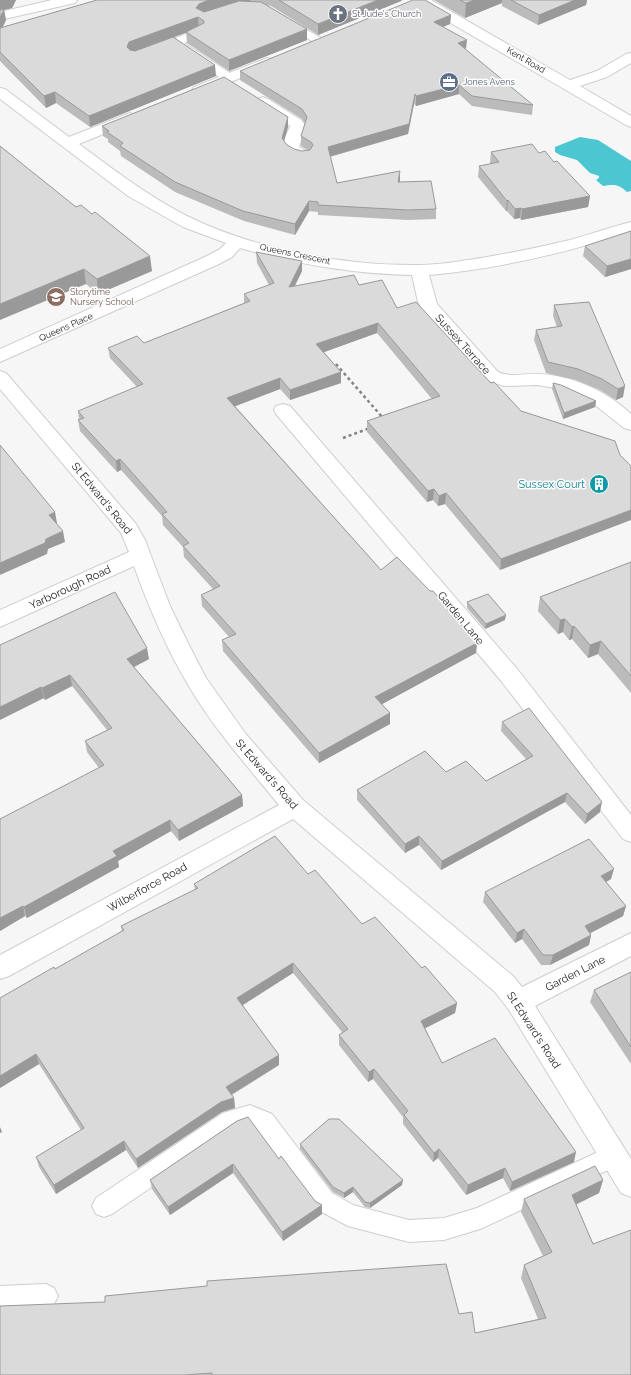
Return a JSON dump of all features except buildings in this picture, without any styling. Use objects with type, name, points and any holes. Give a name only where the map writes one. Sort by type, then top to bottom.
[{"type":"street","points":[[0,16],[70,0]]},
{"type":"street","points":[[406,6],[421,0]]},
{"type":"street","name":"Kent Road","points":[[421,0],[631,122]]},
{"type":"street","points":[[305,47],[326,39]]},
{"type":"street","points":[[570,86],[602,74],[631,56]]},
{"type":"street","points":[[184,96],[236,85],[278,58]]},
{"type":"street","points":[[236,85],[296,123],[298,126],[290,143],[291,148],[293,152],[304,156]]},
{"type":"street","name":"Queens Crescent","points":[[0,92],[134,193],[150,203],[180,219],[208,231],[237,241],[291,255],[350,265],[419,270],[469,265],[512,258],[593,239],[631,227]]},
{"type":"street","points":[[68,143],[143,113]]},
{"type":"street","name":"Queens Place","points":[[0,356],[213,260],[226,253],[237,241]]},
{"type":"street","name":"Sussex Terrace","points":[[419,270],[429,306],[492,376],[497,379],[504,380],[533,380],[559,383],[584,391],[604,401],[631,424]]},
{"type":"street","name":"St Edward's Road","points":[[0,377],[123,521],[135,540],[159,606],[198,683],[237,739],[295,807],[504,984],[518,1002],[631,1184]]},
{"type":"street","name":"Garden Lane","points":[[283,410],[510,676],[631,832]]},
{"type":"street","name":"Yarborough Road","points":[[0,620],[140,555]]},
{"type":"street","name":"Wilberforce Road","points":[[0,968],[295,807]]},
{"type":"street","name":"Garden Lane","points":[[518,1002],[631,944]]},
{"type":"lane","points":[[279,17],[326,39]]},
{"type":"lane","points":[[162,47],[198,33]]},
{"type":"lane","points":[[175,42],[236,85]]},
{"type":"lane","points":[[104,1206],[231,1120],[250,1115],[264,1121],[324,1201],[348,1215],[409,1231],[444,1229],[480,1218],[613,1156]]},
{"type":"lane","points":[[0,1298],[46,1296]]},
{"type":"path","points":[[336,364],[386,421]]},
{"type":"path","points":[[316,448],[372,427]]},
{"type":"water","points":[[580,137],[598,140],[631,161],[631,191],[627,192],[616,185],[603,186],[596,180],[599,176],[590,173],[577,160],[555,152],[555,147]]},
{"type":"place","name":"St Jude's Church","points":[[338,14]]},
{"type":"place","name":"Jones Avens","points":[[449,82]]},
{"type":"place","name":"Storytime Nursery School","points":[[56,297]]},
{"type":"place","name":"Sussex Court","points":[[599,484]]}]
